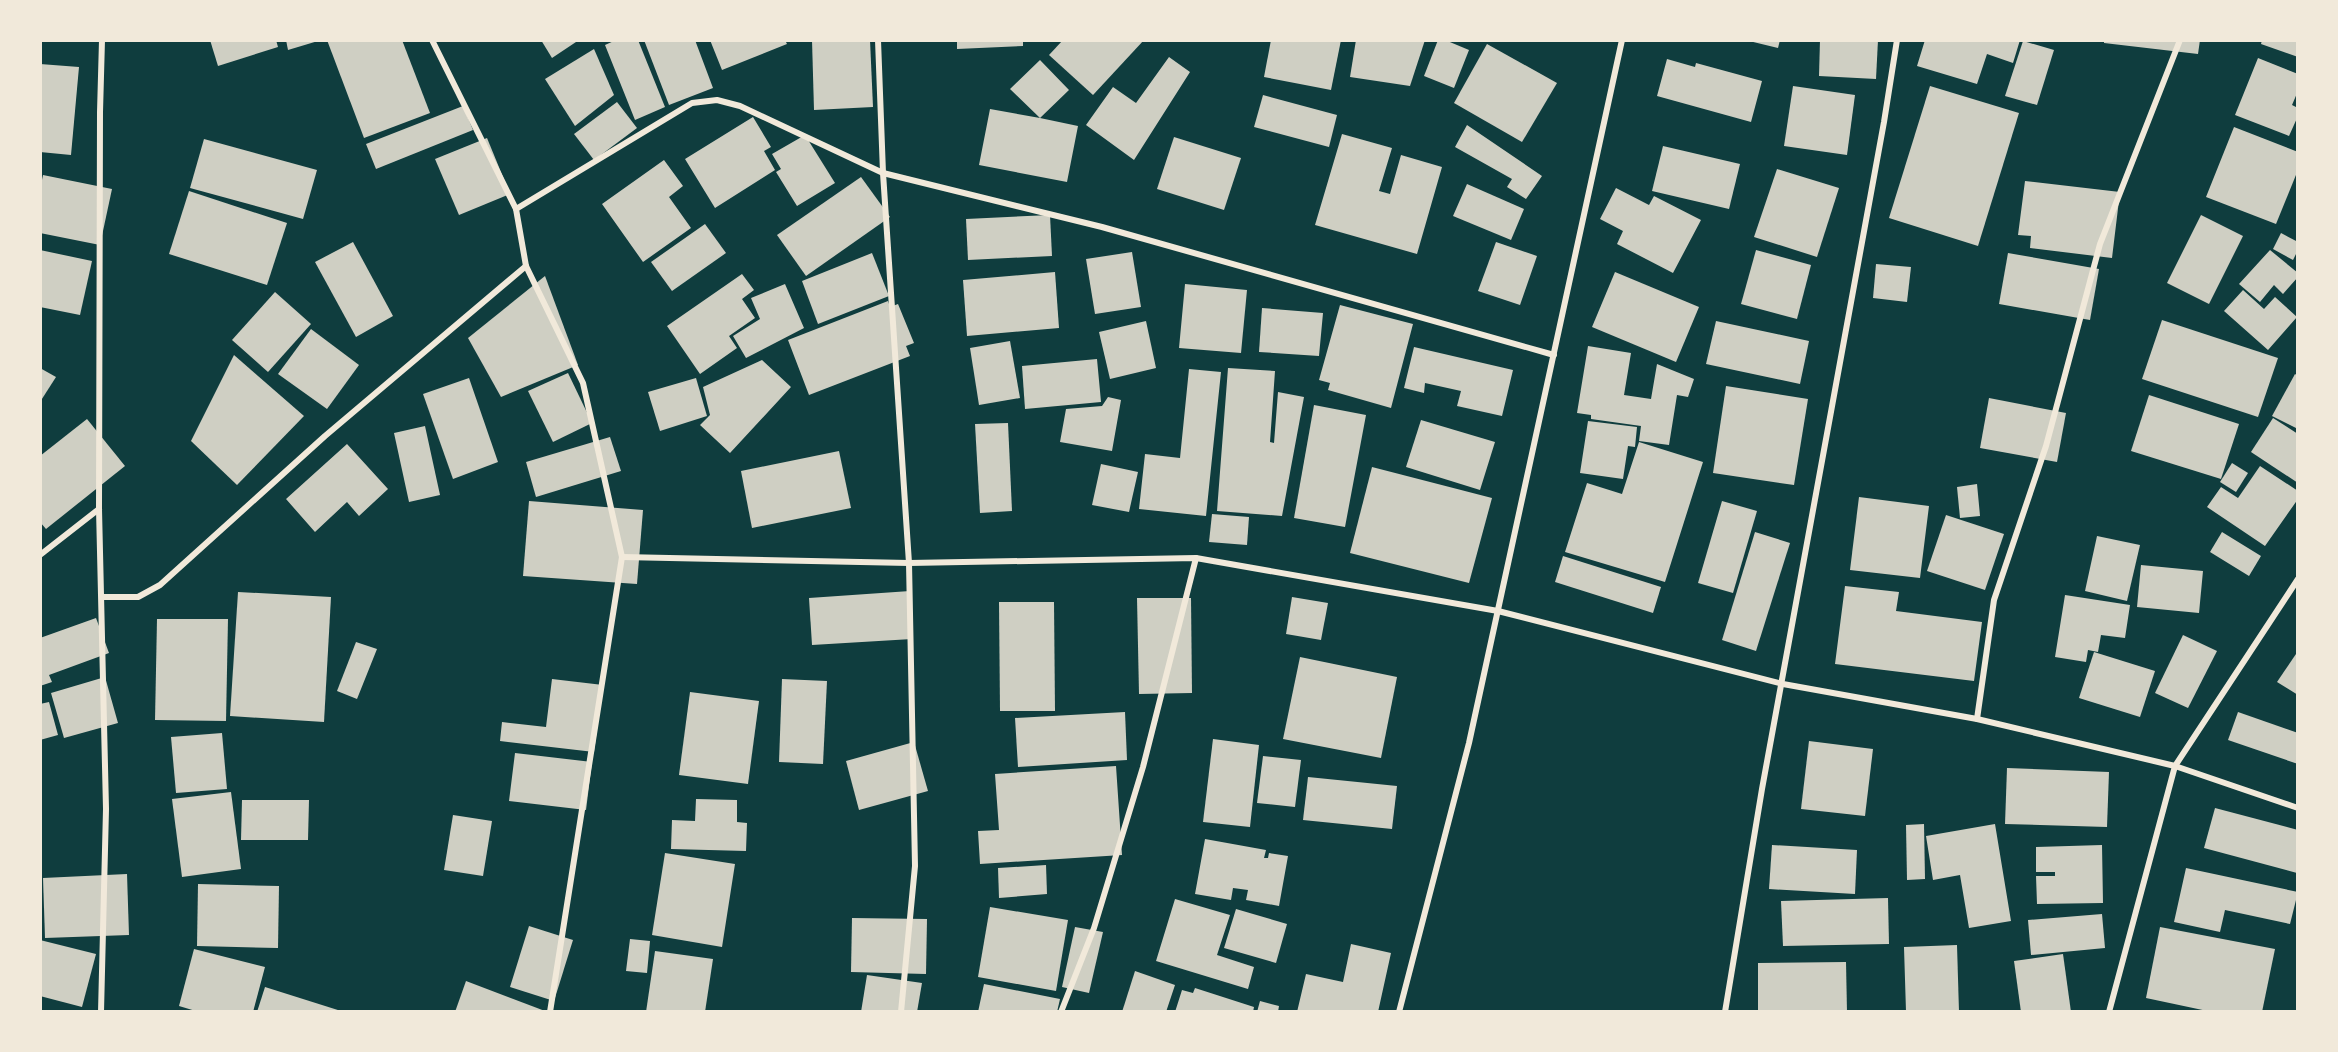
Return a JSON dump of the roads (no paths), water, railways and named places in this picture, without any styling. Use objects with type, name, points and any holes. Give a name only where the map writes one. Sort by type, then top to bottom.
[{"type":"street","points":[[101,1011],[106,809],[99,509],[99,123],[102,40]]},
{"type":"street","points":[[432,40],[516,209],[526,266],[583,383],[622,557],[550,1011]]},
{"type":"street","points":[[878,40],[883,173],[909,563],[915,866],[900,1011]]},
{"type":"street","points":[[1399,1011],[1469,743],[1622,40]]},
{"type":"street","points":[[1725,1011],[1762,789],[1783,684],[1897,40]]},
{"type":"street","points":[[1977,719],[1995,600],[2046,446],[2100,244],[2180,40]]},
{"type":"street","points":[[516,209],[692,103],[717,100],[740,106],[883,173],[1102,227],[1554,355]]},
{"type":"street","points":[[102,597],[138,597],[160,585],[325,436],[526,266]]},
{"type":"street","points":[[40,555],[99,509]]},
{"type":"street","points":[[622,557],[909,563],[1196,558],[1498,611],[1783,684],[1977,719],[2175,766],[2298,808]]},
{"type":"street","points":[[1061,1011],[1094,927],[1143,767],[1196,558]]},
{"type":"street","points":[[2109,1011],[2175,766],[2298,579]]}]
